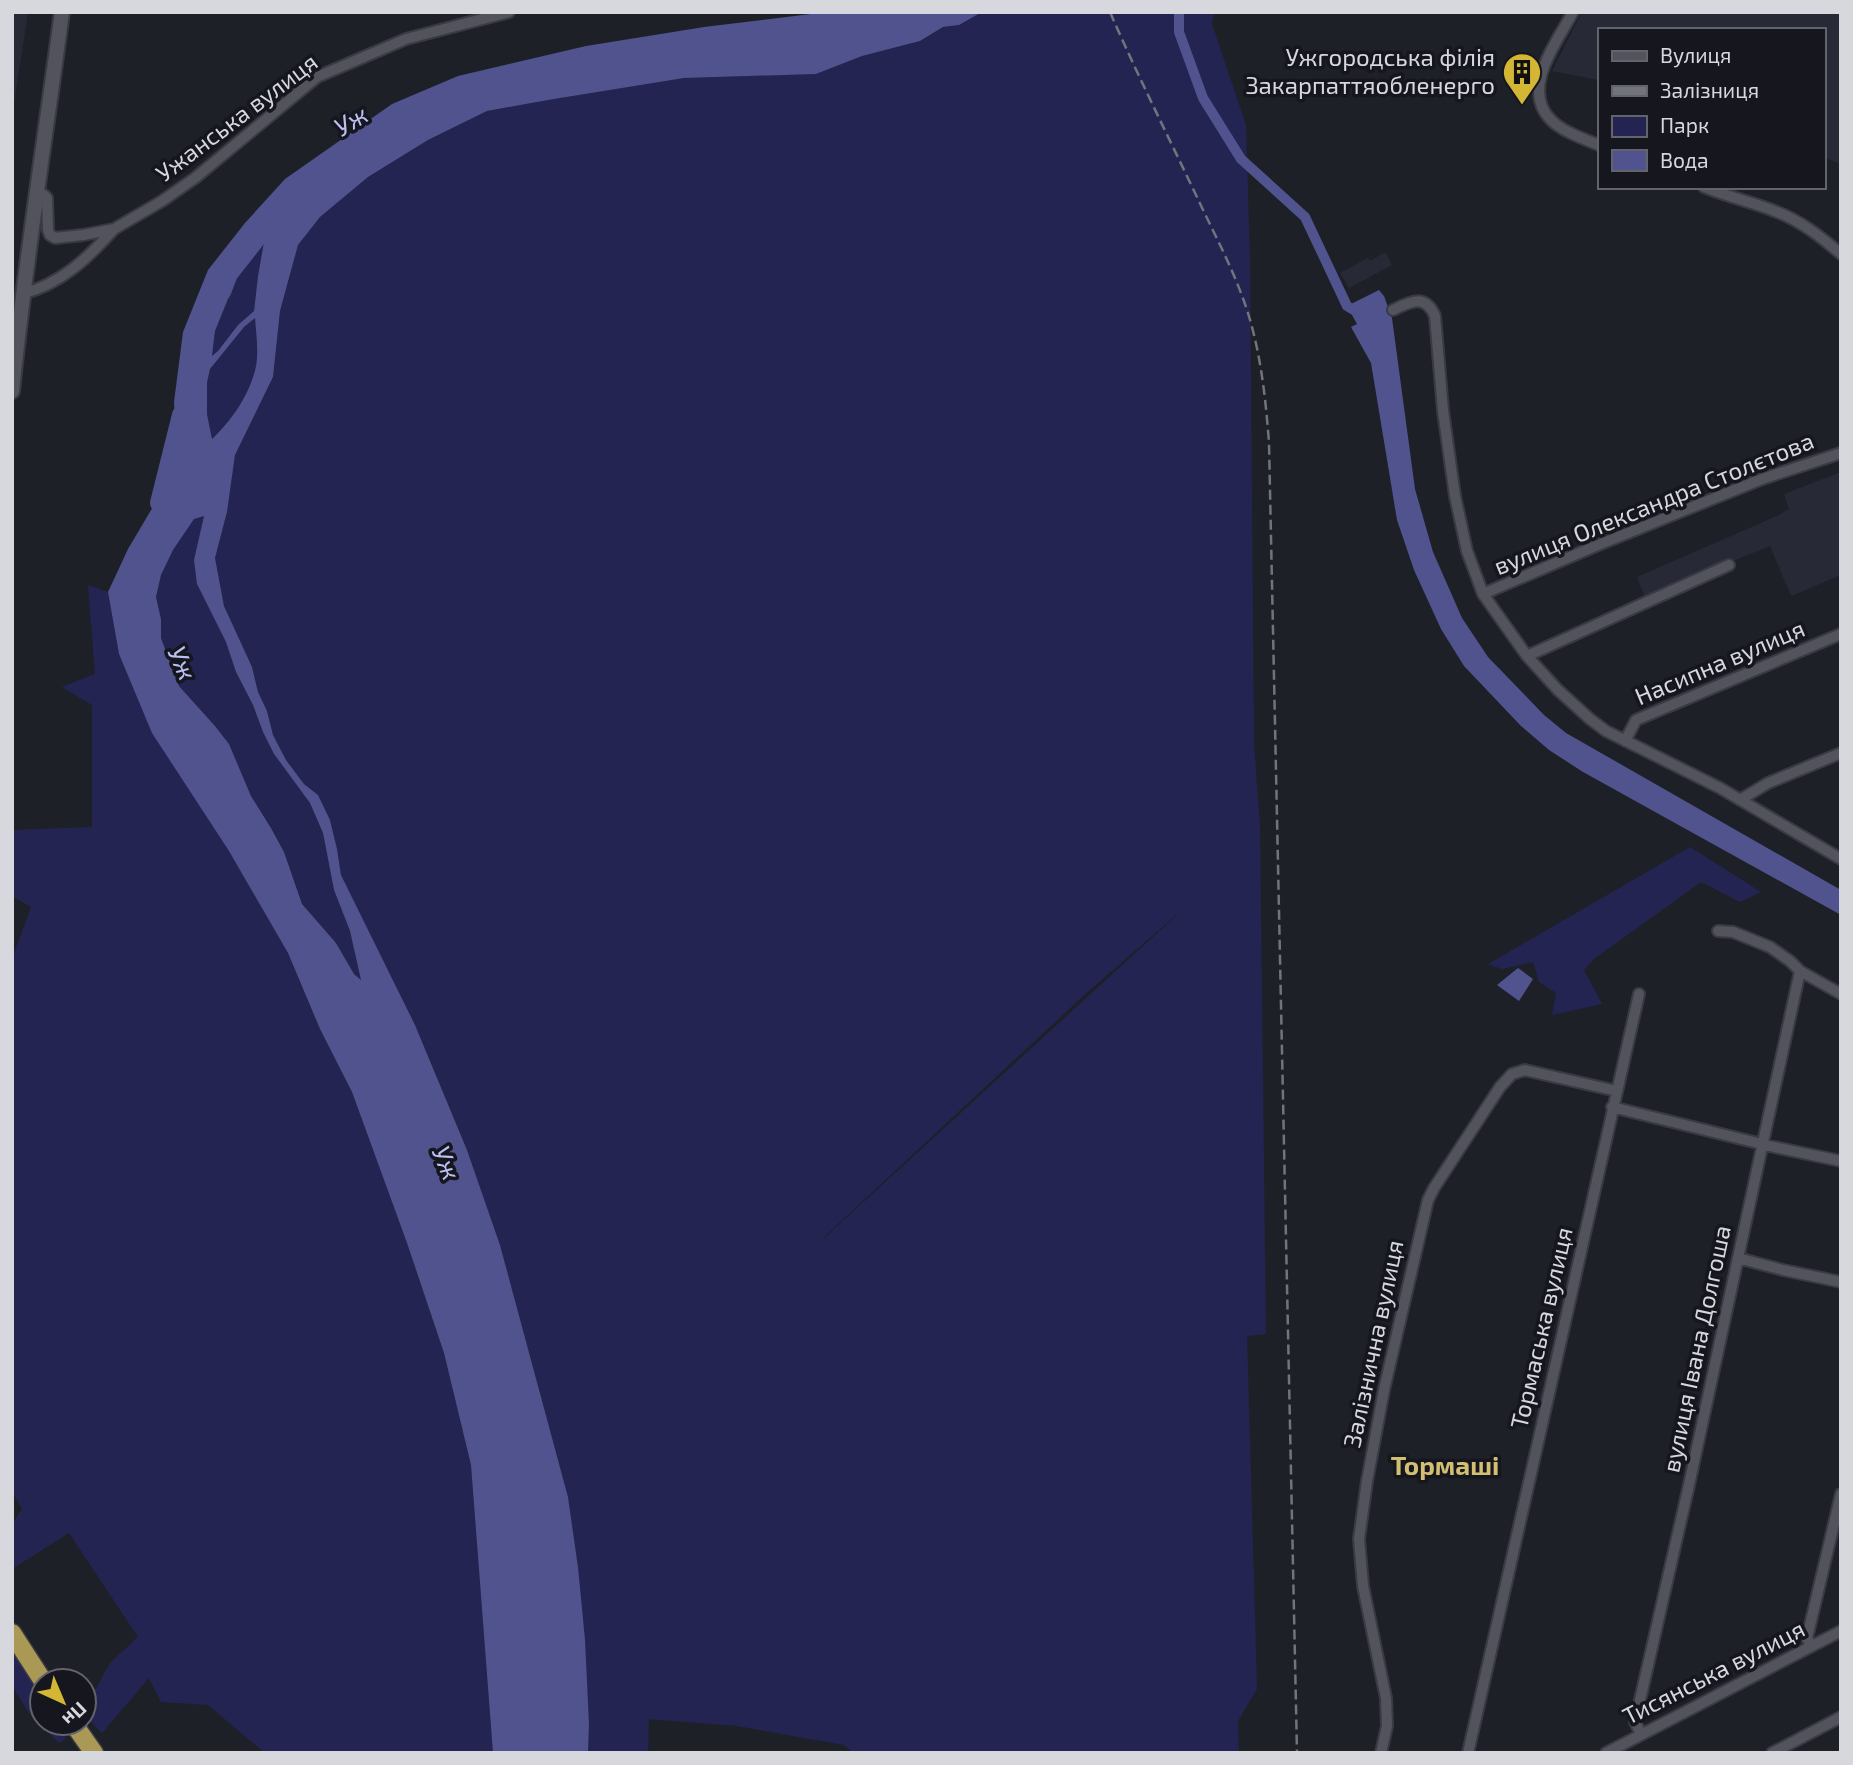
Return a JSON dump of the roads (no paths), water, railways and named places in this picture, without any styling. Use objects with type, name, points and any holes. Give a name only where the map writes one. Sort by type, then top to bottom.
[{"type":"highway","points":[[12,1633],[34,1667]]},
{"type":"highway","points":[[83,1737],[94,1753]]},
{"type":"street","points":[[12,391],[22,294],[62,12]]},
{"type":"street","name":"Ужанська вулиця","points":[[22,294],[55,281],[80,264],[114,229],[195,178],[317,77],[406,39],[509,12]]},
{"type":"street","points":[[1573,12],[1542,74],[1539,100],[1559,127],[1598,145]]},
{"type":"street","points":[[1710,189],[1776,211],[1806,226],[1841,254]]},
{"type":"street","name":"Ужанська вулиця","points":[[38,193],[47,198],[48,230],[55,238],[114,229]]},
{"type":"street","points":[[1393,310],[1419,301],[1428,305],[1435,316],[1443,411],[1455,496],[1467,551],[1483,594],[1527,656],[1558,690],[1590,719],[1625,741],[1740,800],[1841,859]]},
{"type":"street","name":"вулиця Олександра Столєтова","points":[[1483,594],[1762,479],[1841,453]]},
{"type":"street","points":[[1527,656],[1729,565]]},
{"type":"street","name":"Насипна вулиця","points":[[1625,741],[1636,720],[1841,634]]},
{"type":"street","points":[[1740,800],[1768,783],[1841,753]]},
{"type":"street","points":[[1718,931],[1733,932],[1770,947],[1800,971],[1841,994]]},
{"type":"street","name":"вулиця Івана Долгоша","points":[[1641,1734],[1635,1722],[1800,971]]},
{"type":"street","name":"Тормаська вулиця","points":[[1468,1753],[1639,994]]},
{"type":"street","name":"Залізнична вулиця","points":[[1381,1753],[1387,1726],[1386,1698],[1363,1586],[1359,1539],[1384,1390],[1429,1200],[1493,1097],[1512,1074],[1525,1070],[1617,1091]]},
{"type":"street","points":[[1612,1107],[1841,1161]]},
{"type":"street","points":[[1738,1258],[1841,1282]]},
{"type":"street","points":[[1811,1646],[1807,1638],[1841,1494]]},
{"type":"street","name":"Тисянська вулиця","points":[[1606,1753],[1841,1631]]},
{"type":"street","points":[[1772,1753],[1841,1717]]},
{"type":"water","points":[[827,12],[982,12],[959,25],[943,27],[920,41],[862,56],[816,74],[684,78],[487,111],[428,140],[368,177],[320,217],[298,245],[280,311],[273,377],[235,455],[227,512],[215,558],[224,606],[252,667],[273,735],[286,760],[304,784],[318,795],[330,820],[341,875],[415,1025],[467,1150],[500,1245],[568,1497],[585,1640],[588,1753],[493,1753],[471,1465],[444,1353],[352,1092],[320,1029],[288,953],[229,851],[152,733],[119,654],[108,592],[128,549],[157,500],[176,449],[174,402],[183,332],[208,270],[245,223],[285,179],[392,104],[458,76],[586,46],[704,27]],"holes":[[[267,225],[254,311],[238,325],[212,356],[215,331],[228,299],[232,270],[242,249],[258,228]],[[255,318],[256,367],[247,392],[237,409],[212,439],[207,414],[210,369],[244,327]],[[204,516],[194,560],[197,584],[226,642],[236,672],[274,754],[310,803],[323,833],[334,890],[350,931],[361,980],[354,974],[336,943],[302,904],[284,852],[251,796],[229,744],[179,686],[161,638],[161,619],[156,597],[161,575],[173,550],[194,519]]]},
{"type":"water","points":[[1379,290],[1392,318],[1415,489],[1433,552],[1462,618],[1488,657],[1544,715],[1566,733],[1841,890],[1841,915],[1583,772],[1549,750],[1521,726],[1464,666],[1441,629],[1414,570],[1397,520],[1371,363],[1351,327],[1357,324],[1347,306]]},
{"type":"water","points":[[1518,968],[1533,979],[1519,1001],[1497,985]]},
{"type":"waterway","points":[[1179,12],[1179,32],[1203,98],[1241,159],[1305,217],[1347,306],[1357,312]]},
{"type":"waterway","name":"Уж","points":[[222,292],[229,274],[280,209]]},
{"type":"waterway","name":"Уж","points":[[159,503],[181,415]]},
{"type":"railway","points":[[1110,12],[1241,293],[1255,341],[1265,399],[1269,443],[1297,1753]]},
{"type":"place","name":"Ужгородська філія Закарпаттяобленерго","points":[[1522,106]]},
{"type":"district","name":"Тормаші","points":[[1445,1466]]}]
